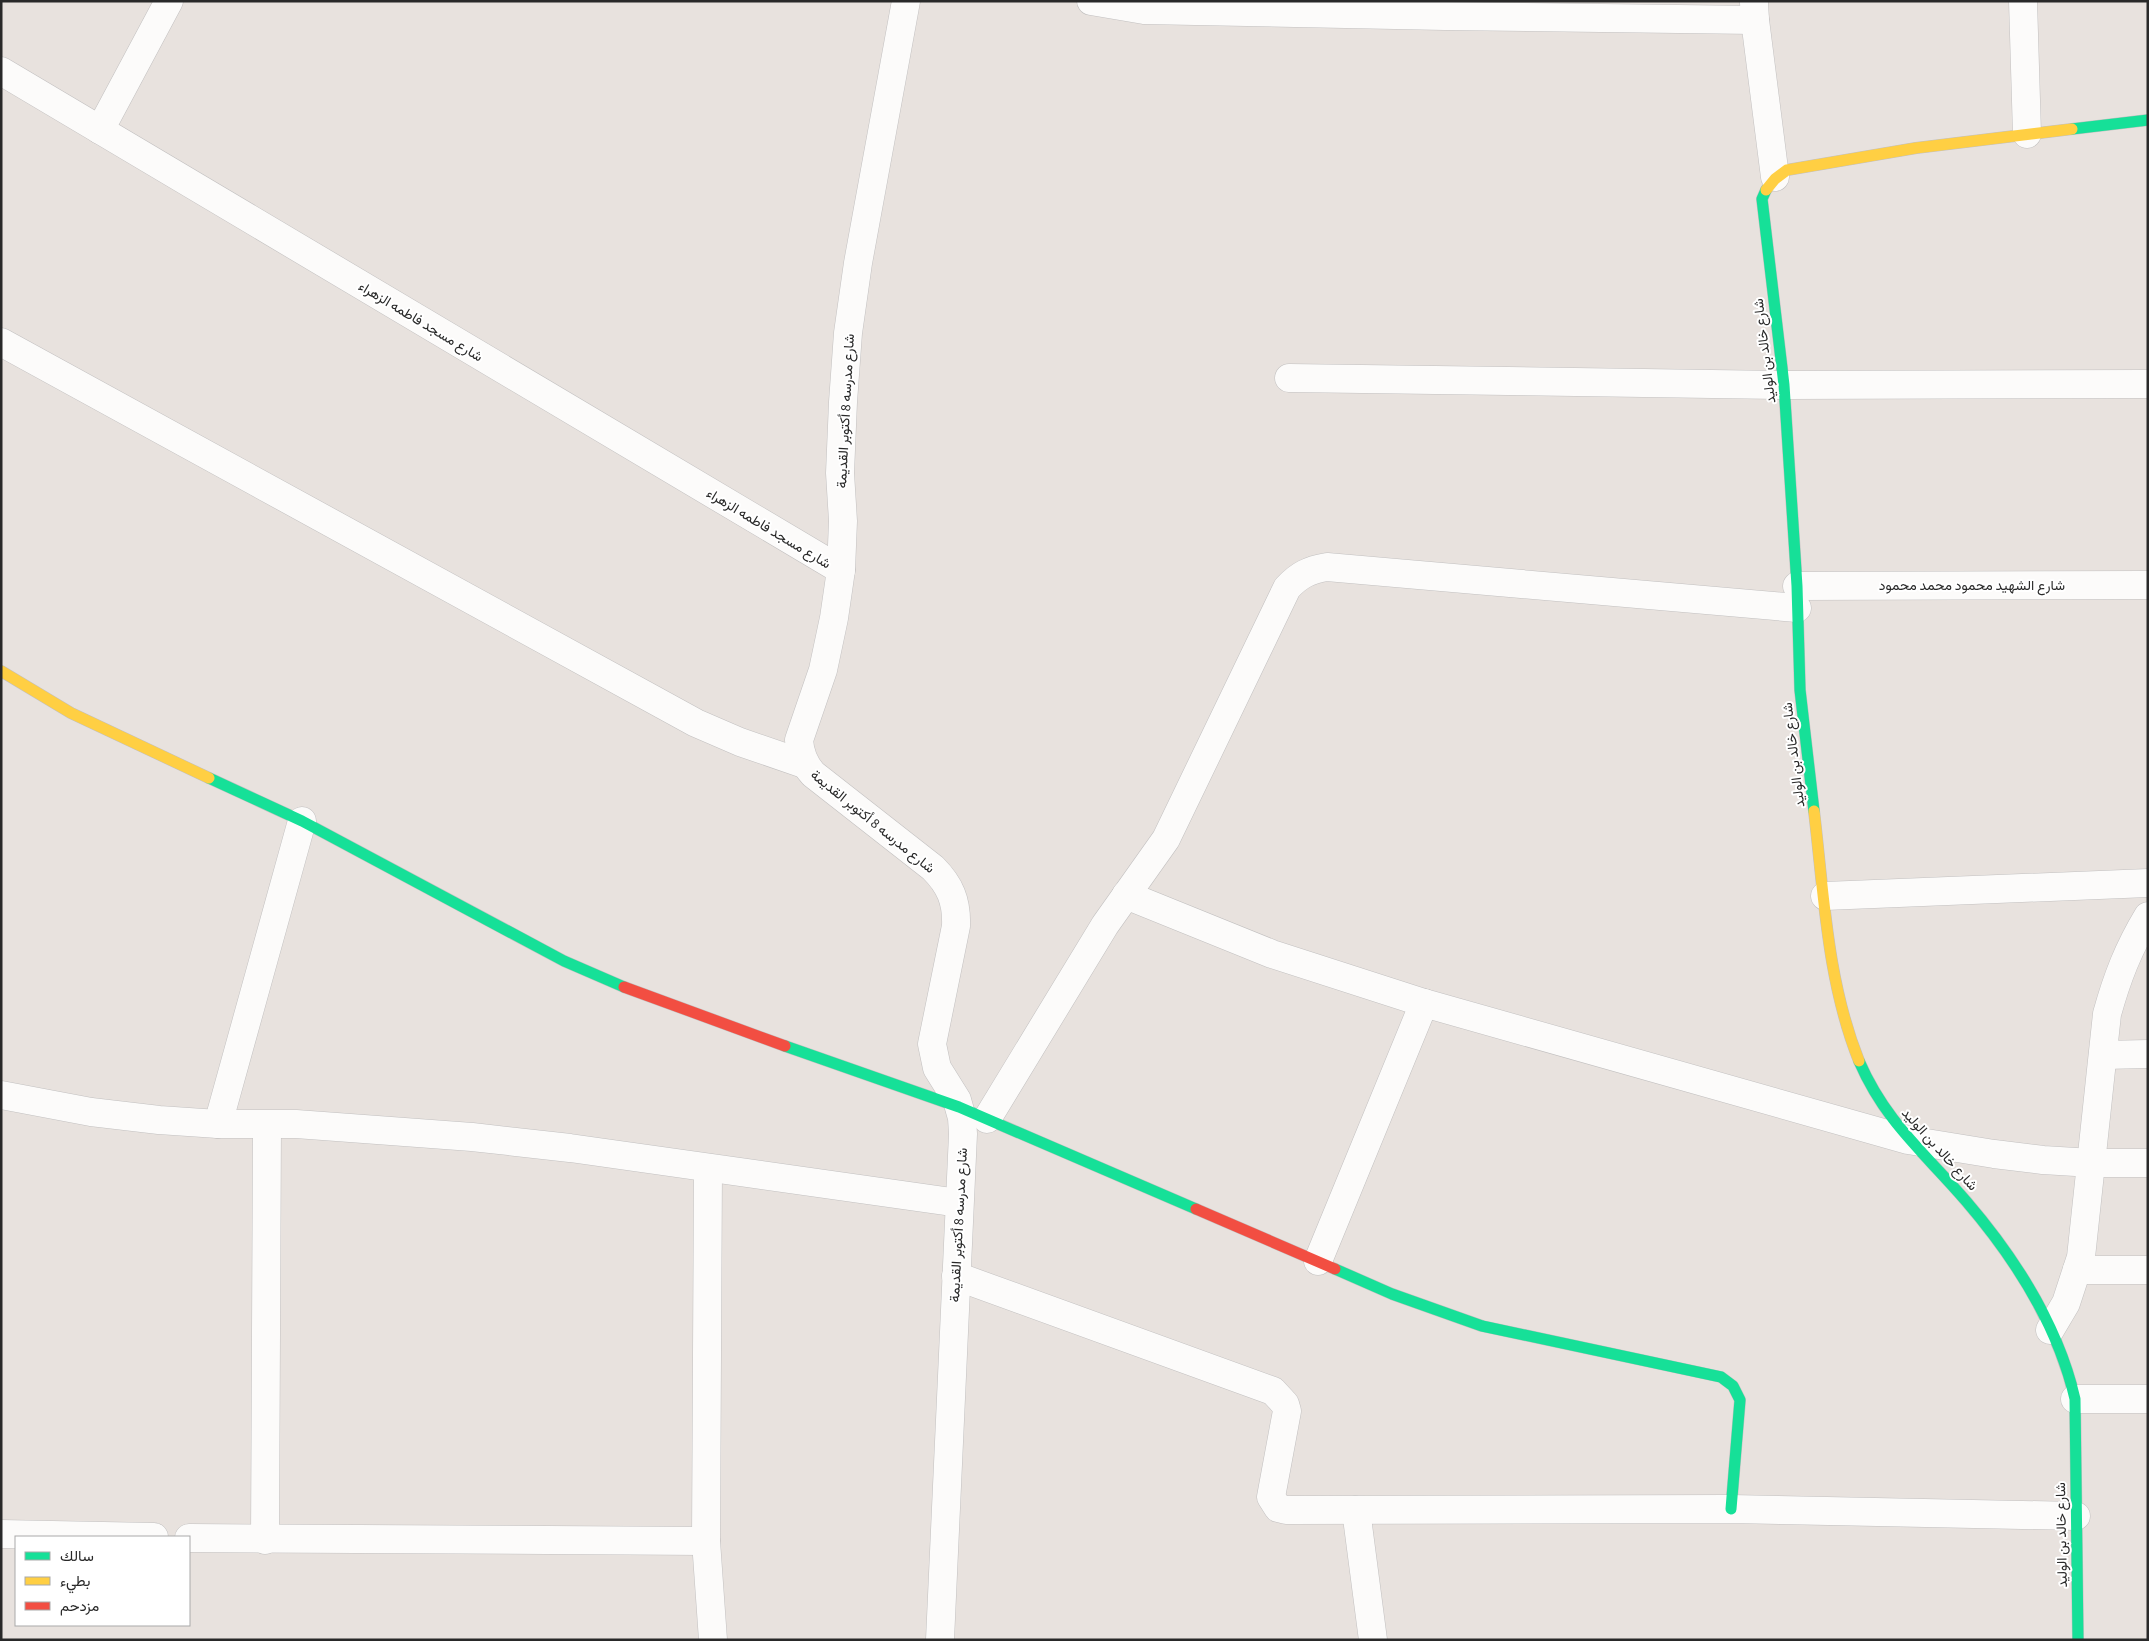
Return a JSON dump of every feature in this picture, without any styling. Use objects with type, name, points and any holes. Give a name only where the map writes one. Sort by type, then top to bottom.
[{"type":"street","points":[[100,130],[169,1]]},
{"type":"street","name":"شارع مدرسه 8 أكتوبر القديمة","points":[[906,1],[858,263],[848,333],[840,473],[841,570],[834,618],[822,670],[801,730],[800,750],[804,764],[812,774],[933,868],[945,880],[952,894],[956,910],[956,926],[932,1044],[937,1068],[959,1107],[963,1134],[940,1640]]},
{"type":"street","points":[[1091,1],[1144,10],[1445,16],[1754,11],[1775,178],[1787,170],[1916,148],[2148,120]]},
{"type":"street","points":[[2023,1],[2027,134]]},
{"type":"street","name":"شارع مسجد فاطمه الزهراء","points":[[1,71],[841,570]]},
{"type":"street","name":"شارع خالد بن الوليد","points":[[1775,178],[1766,188],[1762,199],[1762,210],[1784,385],[1797,597],[1800,690],[1833,973],[1841,1011],[1853,1049],[1870,1085],[1888,1114],[1908,1140],[1966,1201],[1991,1232],[2023,1280],[2050,1330],[2072,1380],[2075,1399],[2078,1640]]},
{"type":"street","points":[[1,342],[696,723],[748,745],[804,764]]},
{"type":"street","points":[[1289,378],[1784,385],[2148,384]]},
{"type":"street","name":"شارع الشهيد محمود محمد محمود","points":[[987,1119],[1105,925],[1162,846],[1287,588],[1297,577],[1311,570],[1337,568],[1797,597],[2148,585]]},
{"type":"street","points":[[1,671],[70,713],[302,822],[573,964],[643,994],[959,1107],[1392,1294],[1482,1326],[1721,1378],[1731,1383],[1738,1392],[1740,1400],[1731,1509]]},
{"type":"street","points":[[218,1124],[302,822]]},
{"type":"street","points":[[1825,896],[2148,883]]},
{"type":"street","points":[[1126,895],[1272,954],[1424,1003],[1908,1140],[1994,1154],[2092,1163],[2148,1163]]},
{"type":"street","points":[[2050,1330],[2066,1303],[2078,1270],[2092,1163],[2107,1014],[2117,977],[2132,942],[2148,916]]},
{"type":"street","points":[[1318,1261],[1424,1003]]},
{"type":"street","points":[[2103,1055],[2148,1054]]},
{"type":"street","points":[[1,1095],[91,1112],[160,1120],[218,1124],[384,1129],[472,1137],[959,1203]]},
{"type":"street","points":[[265,1540],[267,1124]]},
{"type":"street","points":[[708,1168],[706,1541],[713,1640]]},
{"type":"street","points":[[2078,1270],[2148,1270]]},
{"type":"street","points":[[956,1276],[1273,1391],[1281,1398],[1288,1410],[1270,1492],[1273,1502],[1278,1508],[1286,1510],[1731,1509],[2076,1516]]},
{"type":"street","points":[[2075,1399],[2148,1399]]},
{"type":"street","points":[[1356,1510],[1373,1640]]},
{"type":"street","points":[[1,1534],[103,1536]]},
{"type":"street","points":[[190,1538],[265,1540],[706,1541]]},
{"type":"traffic: fast","points":[[2072,129],[2148,120]]},
{"type":"traffic: fast","points":[[1766,190],[1762,199],[1784,385],[1797,586],[1800,690],[1814,811]]},
{"type":"traffic: fast","points":[[209,778],[302,821],[564,961],[624,987]]},
{"type":"traffic: fast","points":[[785,1046],[959,1107],[1196,1209]]},
{"type":"traffic: fast","points":[[1859,1061],[1881,1102],[1894,1120],[1966,1201],[2018,1269],[2058,1345],[2075,1399],[2078,1640]]},
{"type":"traffic: fast","points":[[1335,1269],[1392,1294],[1482,1326],[1721,1377],[1733,1386],[1740,1400],[1731,1509]]},
{"type":"traffic: slow","points":[[1766,190],[1775,179],[1787,170],[1916,148],[2072,129]]},
{"type":"traffic: slow","points":[[1,671],[71,713],[209,778]]},
{"type":"traffic: slow","points":[[1814,811],[1833,969],[1848,1031],[1859,1061]]},
{"type":"traffic: jam","points":[[624,987],[785,1046]]},
{"type":"traffic: jam","points":[[1196,1209],[1335,1269]]}]
